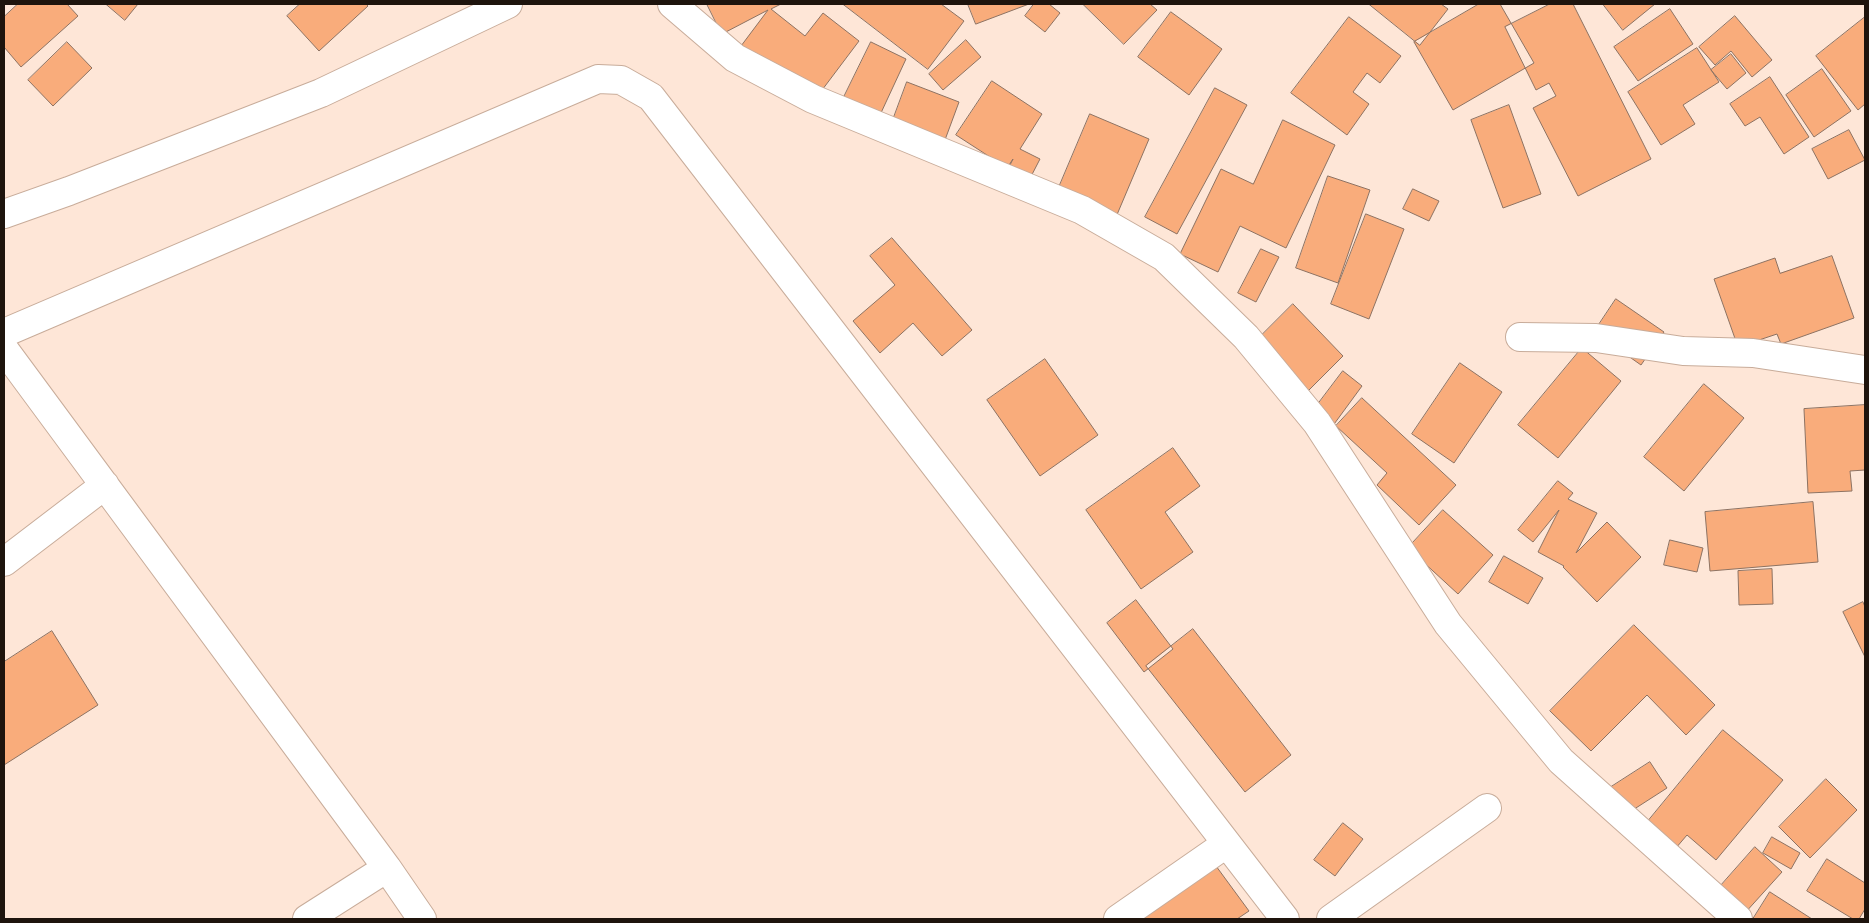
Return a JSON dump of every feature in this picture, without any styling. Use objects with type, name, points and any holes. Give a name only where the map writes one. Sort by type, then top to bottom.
[{"type":"street","points":[[4,214],[69,191],[321,93],[508,4]]},
{"type":"street","points":[[672,4],[735,58],[813,99],[1082,210],[1164,257],[1246,337],[1317,423],[1448,624],[1561,761],[1738,919]]},
{"type":"street","points":[[4,333],[598,79],[621,80],[651,97],[1285,919]]},
{"type":"street","points":[[1520,337],[1596,338],[1682,351],[1753,353],[1865,370]]},
{"type":"street","points":[[4,349],[388,868],[422,919]]},
{"type":"street","points":[[4,562],[105,485]]},
{"type":"street","points":[[1331,919],[1486,808]]},
{"type":"street","points":[[1118,919],[1226,844]]},
{"type":"street","points":[[307,919],[388,868]]},
{"type":"building","points":[[18,4],[67,4],[78,16],[21,67],[4,47],[4,17]]},
{"type":"building","points":[[106,4],[138,4],[125,20]]},
{"type":"building","points":[[300,4],[366,4],[368,6],[319,51],[287,16]]},
{"type":"building","points":[[707,4],[781,4],[771,9],[805,36],[823,13],[859,41],[810,106],[738,50],[768,10],[722,34]]},
{"type":"building","points":[[843,4],[941,4],[964,21],[928,69]]},
{"type":"building","points":[[968,4],[1029,4],[976,24]]},
{"type":"building","points":[[1034,4],[1049,4],[1060,13],[1045,32],[1025,16]]},
{"type":"building","points":[[1083,4],[1150,4],[1157,10],[1124,44]]},
{"type":"building","points":[[1369,4],[1441,4],[1448,9],[1420,45]]},
{"type":"building","points":[[1479,4],[1500,4],[1534,63],[1453,110],[1414,42]]},
{"type":"building","points":[[1550,4],[1573,4],[1651,159],[1578,196],[1533,108],[1556,96],[1549,83],[1536,90],[1505,27]]},
{"type":"building","points":[[1603,4],[1655,4],[1623,30]]},
{"type":"building","points":[[1670,9],[1693,44],[1638,81],[1614,47]]},
{"type":"building","points":[[1171,12],[1222,49],[1189,95],[1138,57]]},
{"type":"building","points":[[1735,16],[1772,60],[1752,77],[1731,51],[1715,65],[1699,47]]},
{"type":"building","points":[[1349,17],[1401,56],[1380,83],[1367,73],[1353,92],[1369,104],[1347,135],[1291,93]]},
{"type":"building","points":[[1865,17],[1865,104],[1858,110],[1816,56]]},
{"type":"building","points":[[966,40],[981,57],[943,90],[929,74]]},
{"type":"building","points":[[67,42],[92,68],[53,106],[28,80]]},
{"type":"building","points":[[871,42],[906,59],[880,115],[844,97]]},
{"type":"building","points":[[1697,48],[1719,82],[1683,105],[1695,124],[1661,145],[1628,92]]},
{"type":"building","points":[[1731,54],[1746,73],[1727,89],[1711,70]]},
{"type":"building","points":[[1822,69],[1851,111],[1814,137],[1786,95]]},
{"type":"building","points":[[1770,77],[1809,137],[1784,154],[1760,117],[1745,126],[1730,104]]},
{"type":"building","points":[[992,81],[1042,114],[1020,149],[1040,159],[1024,190],[1003,179],[1013,159],[1007,168],[956,135]]},
{"type":"building","points":[[907,82],[959,102],[942,148],[890,128]]},
{"type":"building","points":[[1215,88],[1247,105],[1177,234],[1145,217]]},
{"type":"building","points":[[1509,105],[1541,194],[1503,208],[1471,120]]},
{"type":"building","points":[[1090,114],[1149,139],[1116,217],[1057,192]]},
{"type":"building","points":[[1283,120],[1335,145],[1286,248],[1240,226],[1218,272],[1180,254],[1221,169],[1253,184]]},
{"type":"building","points":[[1849,130],[1865,160],[1828,179],[1812,149]]},
{"type":"building","points":[[1328,176],[1370,190],[1338,283],[1296,268]]},
{"type":"building","points":[[1413,189],[1439,201],[1429,221],[1403,209]]},
{"type":"building","points":[[1366,214],[1404,229],[1369,319],[1331,304]]},
{"type":"building","points":[[892,238],[972,330],[942,356],[913,323],[880,353],[853,321],[895,285],[870,256]]},
{"type":"building","points":[[1261,249],[1279,257],[1256,302],[1238,293]]},
{"type":"building","points":[[1832,256],[1854,318],[1781,344],[1777,334],[1738,347],[1714,279],[1775,258],[1780,273]]},
{"type":"building","points":[[1616,299],[1664,332],[1641,365],[1594,332]]},
{"type":"building","points":[[1293,304],[1343,356],[1302,397],[1252,345]]},
{"type":"building","points":[[1582,348],[1621,381],[1558,458],[1518,425]]},
{"type":"building","points":[[1045,359],[1098,435],[1040,476],[987,400]]},
{"type":"building","points":[[1460,363],[1502,392],[1454,463],[1412,434]]},
{"type":"building","points":[[1343,371],[1362,386],[1329,431],[1309,416]]},
{"type":"building","points":[[1704,384],[1744,418],[1684,491],[1644,457]]},
{"type":"building","points":[[1362,398],[1456,485],[1419,525],[1377,485],[1387,473],[1336,426]]},
{"type":"building","points":[[1865,405],[1865,470],[1850,471],[1852,491],[1808,493],[1804,409]]},
{"type":"building","points":[[1173,448],[1200,486],[1165,512],[1193,552],[1141,589],[1086,510]]},
{"type":"building","points":[[1558,481],[1573,493],[1568,499],[1597,513],[1576,553],[1607,522],[1641,557],[1597,602],[1564,566],[1538,552],[1559,510],[1533,542],[1518,530]]},
{"type":"building","points":[[1813,502],[1818,562],[1710,571],[1705,512]]},
{"type":"building","points":[[1443,510],[1493,555],[1458,594],[1408,548]]},
{"type":"building","points":[[1670,540],[1703,548],[1697,572],[1664,565]]},
{"type":"building","points":[[1504,556],[1543,578],[1528,604],[1489,582]]},
{"type":"building","points":[[1772,569],[1773,604],[1739,605],[1738,571]]},
{"type":"building","points":[[1136,600],[1173,649],[1144,672],[1107,623]]},
{"type":"building","points":[[1863,602],[1865,607],[1865,657],[1843,612]]},
{"type":"building","points":[[1634,625],[1715,705],[1686,735],[1647,695],[1591,751],[1550,711]]},
{"type":"building","points":[[1193,629],[1291,755],[1245,792],[1146,666]]},
{"type":"building","points":[[52,631],[98,705],[4,765],[4,662]]},
{"type":"building","points":[[1723,730],[1783,780],[1716,860],[1687,835],[1670,855],[1640,831]]},
{"type":"building","points":[[1650,762],[1667,788],[1625,815],[1608,789]]},
{"type":"building","points":[[1826,779],[1857,810],[1810,858],[1779,827]]},
{"type":"building","points":[[1343,823],[1363,839],[1335,876],[1314,860]]},
{"type":"building","points":[[1772,837],[1800,853],[1791,869],[1763,853]]},
{"type":"building","points":[[1755,847],[1782,872],[1744,914],[1717,890]]},
{"type":"building","points":[[1827,859],[1865,883],[1865,909],[1859,919],[1853,919],[1807,891]]},
{"type":"building","points":[[1216,866],[1249,911],[1237,919],[1143,919]]},
{"type":"building","points":[[1770,892],[1812,919],[1753,919]]}]
